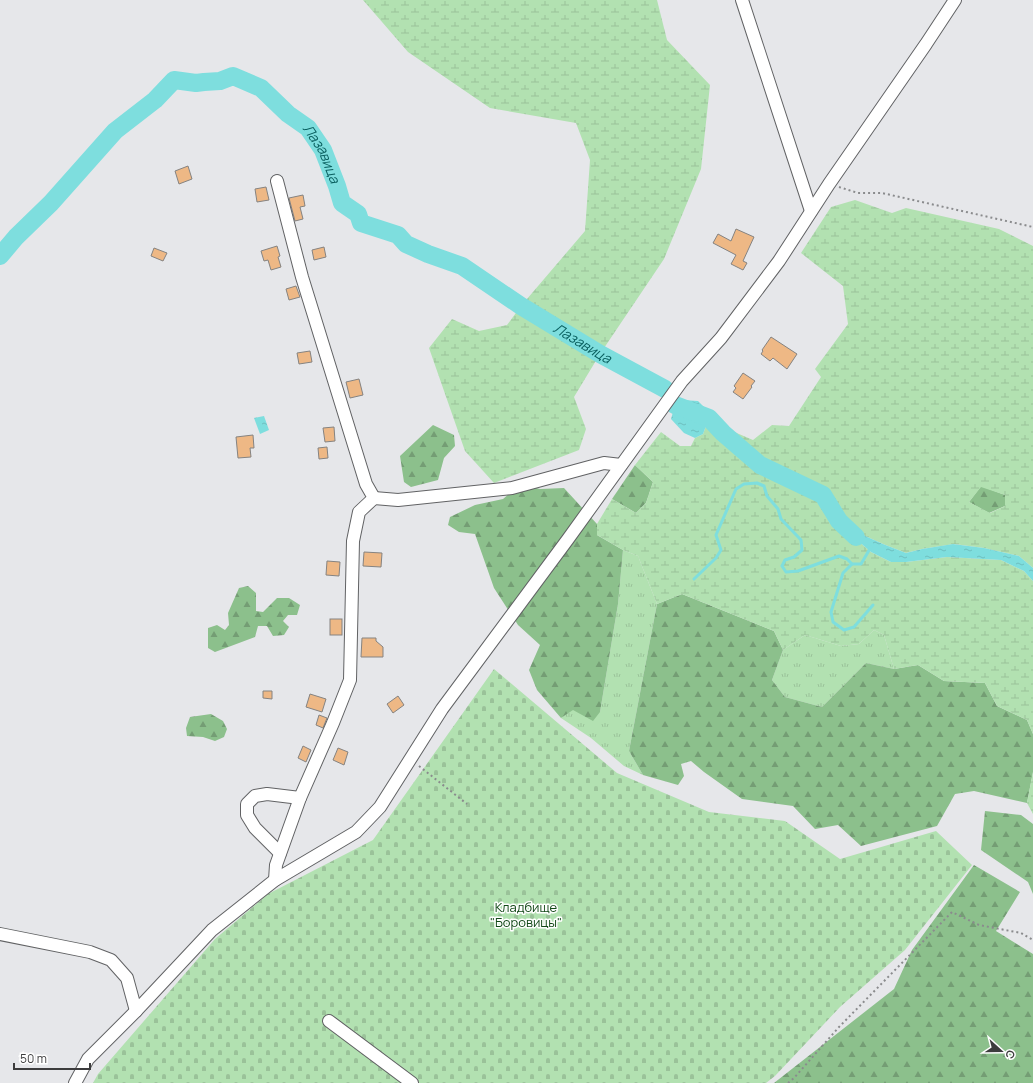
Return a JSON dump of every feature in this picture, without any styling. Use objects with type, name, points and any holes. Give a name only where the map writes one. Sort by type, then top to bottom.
[{"type":"street","points":[[742,0],[811,211]]},
{"type":"street","points":[[75,1083],[88,1060],[212,930],[275,880],[356,832],[380,807],[442,709],[568,539],[682,381],[721,338],[779,261],[828,184],[955,0]]},
{"type":"street","points":[[277,181],[304,285],[366,484],[374,498]]},
{"type":"street","points":[[275,880],[276,865],[300,798],[350,680],[353,540],[359,512],[374,498],[398,500],[512,488],[604,463],[621,465]]},
{"type":"street","points":[[280,853],[255,828],[247,815],[247,804],[255,796],[267,794],[300,798]]},
{"type":"street","points":[[0,934],[90,952],[111,960],[127,978],[136,1011]]},
{"type":"street","points":[[329,1021],[412,1083]]},
{"type":"path","points":[[828,184],[858,193],[882,193],[1033,227]]},
{"type":"path","points":[[410,758],[467,804]]},
{"type":"path","points":[[788,1083],[839,1027],[952,912],[979,925],[1021,933],[1033,940]]},
{"type":"green space","points":[[363,0],[657,0],[667,40],[710,85],[701,169],[664,259],[600,354],[574,397],[586,429],[579,450],[494,483],[465,451],[429,348],[452,319],[479,331],[507,325],[521,306],[585,231],[590,160],[576,123],[490,108],[408,52]]},
{"type":"green space","points":[[855,200],[892,213],[906,208],[999,229],[1033,246],[1033,568],[1019,556],[984,548],[954,544],[906,553],[863,535],[846,518],[850,534],[871,552],[891,562],[906,562],[947,557],[1001,560],[1024,571],[1033,581],[1033,734],[1027,720],[997,706],[985,683],[944,681],[918,665],[894,669],[884,635],[874,630],[859,644],[841,646],[805,635],[783,650],[774,631],[682,594],[657,604],[638,556],[623,550],[597,535],[597,524],[612,499],[636,513],[646,503],[653,482],[635,465],[661,432],[680,446],[691,446],[695,438],[703,434],[709,418],[707,410],[732,431],[753,440],[772,425],[789,426],[821,377],[815,369],[848,324],[843,286],[801,253],[831,207]],"holes":[[[981,487],[1005,495],[1005,506],[990,513],[969,502]]]},
{"type":"green space","points":[[433,425],[454,435],[455,446],[444,458],[438,480],[411,487],[404,482],[400,456]]},
{"type":"green space","points":[[635,465],[653,482],[646,503],[636,513],[612,499]]},
{"type":"green space","points":[[981,486],[1005,495],[1005,506],[989,513],[969,502]]},
{"type":"green space","points":[[532,487],[540,489],[564,488],[597,524],[597,535],[623,550],[618,604],[600,712],[593,721],[573,710],[561,718],[537,690],[529,670],[540,645],[518,625],[494,588],[475,534],[459,532],[448,525],[450,517],[475,505],[503,499],[510,493]]},
{"type":"green space","points":[[623,550],[638,556],[657,604],[629,751],[643,775],[624,766],[591,738],[561,718],[573,709],[600,712],[618,604]]},
{"type":"green space","points":[[248,586],[256,593],[256,611],[263,612],[277,598],[289,598],[300,605],[297,615],[288,615],[283,621],[289,627],[284,635],[273,636],[267,626],[258,626],[255,637],[215,652],[208,648],[208,628],[217,625],[225,630],[229,625],[228,613],[239,588]]},
{"type":"green space","points":[[682,594],[774,631],[783,650],[772,680],[785,697],[822,707],[866,663],[894,669],[918,665],[944,681],[985,683],[997,706],[1027,720],[1033,734],[1033,772],[1027,803],[974,791],[955,794],[937,826],[861,846],[838,825],[815,829],[793,806],[742,799],[691,761],[681,764],[684,776],[678,785],[643,775],[629,751],[657,604]]},
{"type":"green space","points":[[874,630],[884,635],[894,669],[866,663],[822,707],[785,697],[772,680],[783,650],[805,635],[841,646],[859,644]]},
{"type":"green space","name":"Кладбище \"Боровицы\"","points":[[494,669],[617,773],[709,812],[785,821],[840,859],[936,831],[972,865],[905,950],[840,1007],[775,1076],[766,1083],[93,1083],[98,1074],[215,939],[268,894],[373,840]]},
{"type":"green space","points":[[211,714],[223,721],[227,729],[224,737],[215,741],[203,737],[187,736],[186,728],[190,717]]},
{"type":"green space","points":[[1033,772],[1033,814],[1027,803]]},
{"type":"green space","points":[[985,811],[1021,815],[1033,824],[1033,894],[1028,882],[981,850]]},
{"type":"green space","points":[[974,865],[1020,892],[996,931],[1033,954],[1033,1083],[774,1083],[894,989],[912,950]]},
{"type":"water","points":[[683,400],[698,401],[707,410],[709,418],[703,434],[695,438],[684,433],[671,419],[675,405]]},
{"type":"water","points":[[264,416],[269,430],[260,434],[254,418]]},
{"type":"water","points":[[846,518],[863,535],[906,553],[953,544],[984,548],[1019,556],[1033,568],[1033,581],[1024,571],[1001,560],[947,557],[906,562],[891,562],[871,552],[850,534],[839,521]]},
{"type":"building","points":[[188,166],[192,179],[179,184],[175,171]]},
{"type":"building","points":[[266,187],[269,200],[257,202],[255,189]]},
{"type":"building","points":[[303,195],[305,206],[300,207],[303,219],[295,221],[289,198]]},
{"type":"building","points":[[736,229],[754,237],[743,261],[747,263],[743,270],[731,264],[736,255],[713,243],[718,234],[731,241]]},
{"type":"building","points":[[277,246],[281,267],[271,270],[268,260],[264,261],[261,251]]},
{"type":"building","points":[[324,247],[326,257],[314,260],[312,250]]},
{"type":"building","points":[[154,248],[167,253],[163,261],[151,256]]},
{"type":"building","points":[[296,286],[300,297],[289,300],[286,289]]},
{"type":"building","points":[[771,337],[797,354],[787,369],[773,358],[770,361],[761,354]]},
{"type":"building","points":[[310,351],[312,362],[299,364],[297,353]]},
{"type":"building","points":[[743,373],[755,381],[743,399],[733,392],[736,388],[734,386]]},
{"type":"building","points":[[359,379],[363,395],[350,398],[346,382]]},
{"type":"building","points":[[334,427],[335,441],[325,442],[323,428]]},
{"type":"building","points":[[253,435],[254,448],[250,448],[251,457],[238,458],[236,437]]},
{"type":"building","points":[[327,447],[328,458],[319,459],[318,448]]},
{"type":"building","points":[[364,552],[382,553],[381,567],[363,566]]},
{"type":"building","points":[[327,561],[340,562],[339,576],[326,575]]},
{"type":"building","points":[[330,619],[342,619],[342,635],[330,635]]},
{"type":"building","points":[[362,638],[376,638],[376,641],[383,647],[383,657],[361,657]]},
{"type":"building","points":[[263,691],[272,691],[272,699],[263,698]]},
{"type":"building","points":[[310,694],[326,699],[322,712],[306,707]]},
{"type":"building","points":[[398,696],[404,705],[393,713],[387,704]]},
{"type":"building","points":[[319,715],[327,718],[323,728],[316,725]]},
{"type":"building","points":[[303,746],[311,750],[306,762],[298,758]]},
{"type":"building","points":[[338,748],[348,752],[344,765],[333,760]]},
{"type":"waterway","name":"Лазавица","points":[[0,256],[16,237],[51,203],[115,131],[155,100],[174,80],[196,83],[220,81],[233,76],[261,88],[288,114],[308,128],[323,150],[342,203],[358,214],[361,223],[398,235],[406,244],[428,254],[462,266],[521,306],[600,354],[665,389]]},
{"type":"waterway","name":"Лазавица","points":[[675,405],[709,418],[723,433],[760,465],[823,495],[839,521],[856,537]]},
{"type":"waterway","points":[[694,579],[716,558],[721,550],[716,535],[736,489],[744,484],[757,483],[764,486],[767,496],[778,509],[781,519],[801,540],[802,550],[794,557],[785,560],[782,566],[786,572],[798,571],[839,556],[847,559],[852,564],[861,564],[871,547]]},
{"type":"waterway","points":[[852,564],[843,573],[831,612],[833,622],[844,630],[854,627],[873,605]]}]
